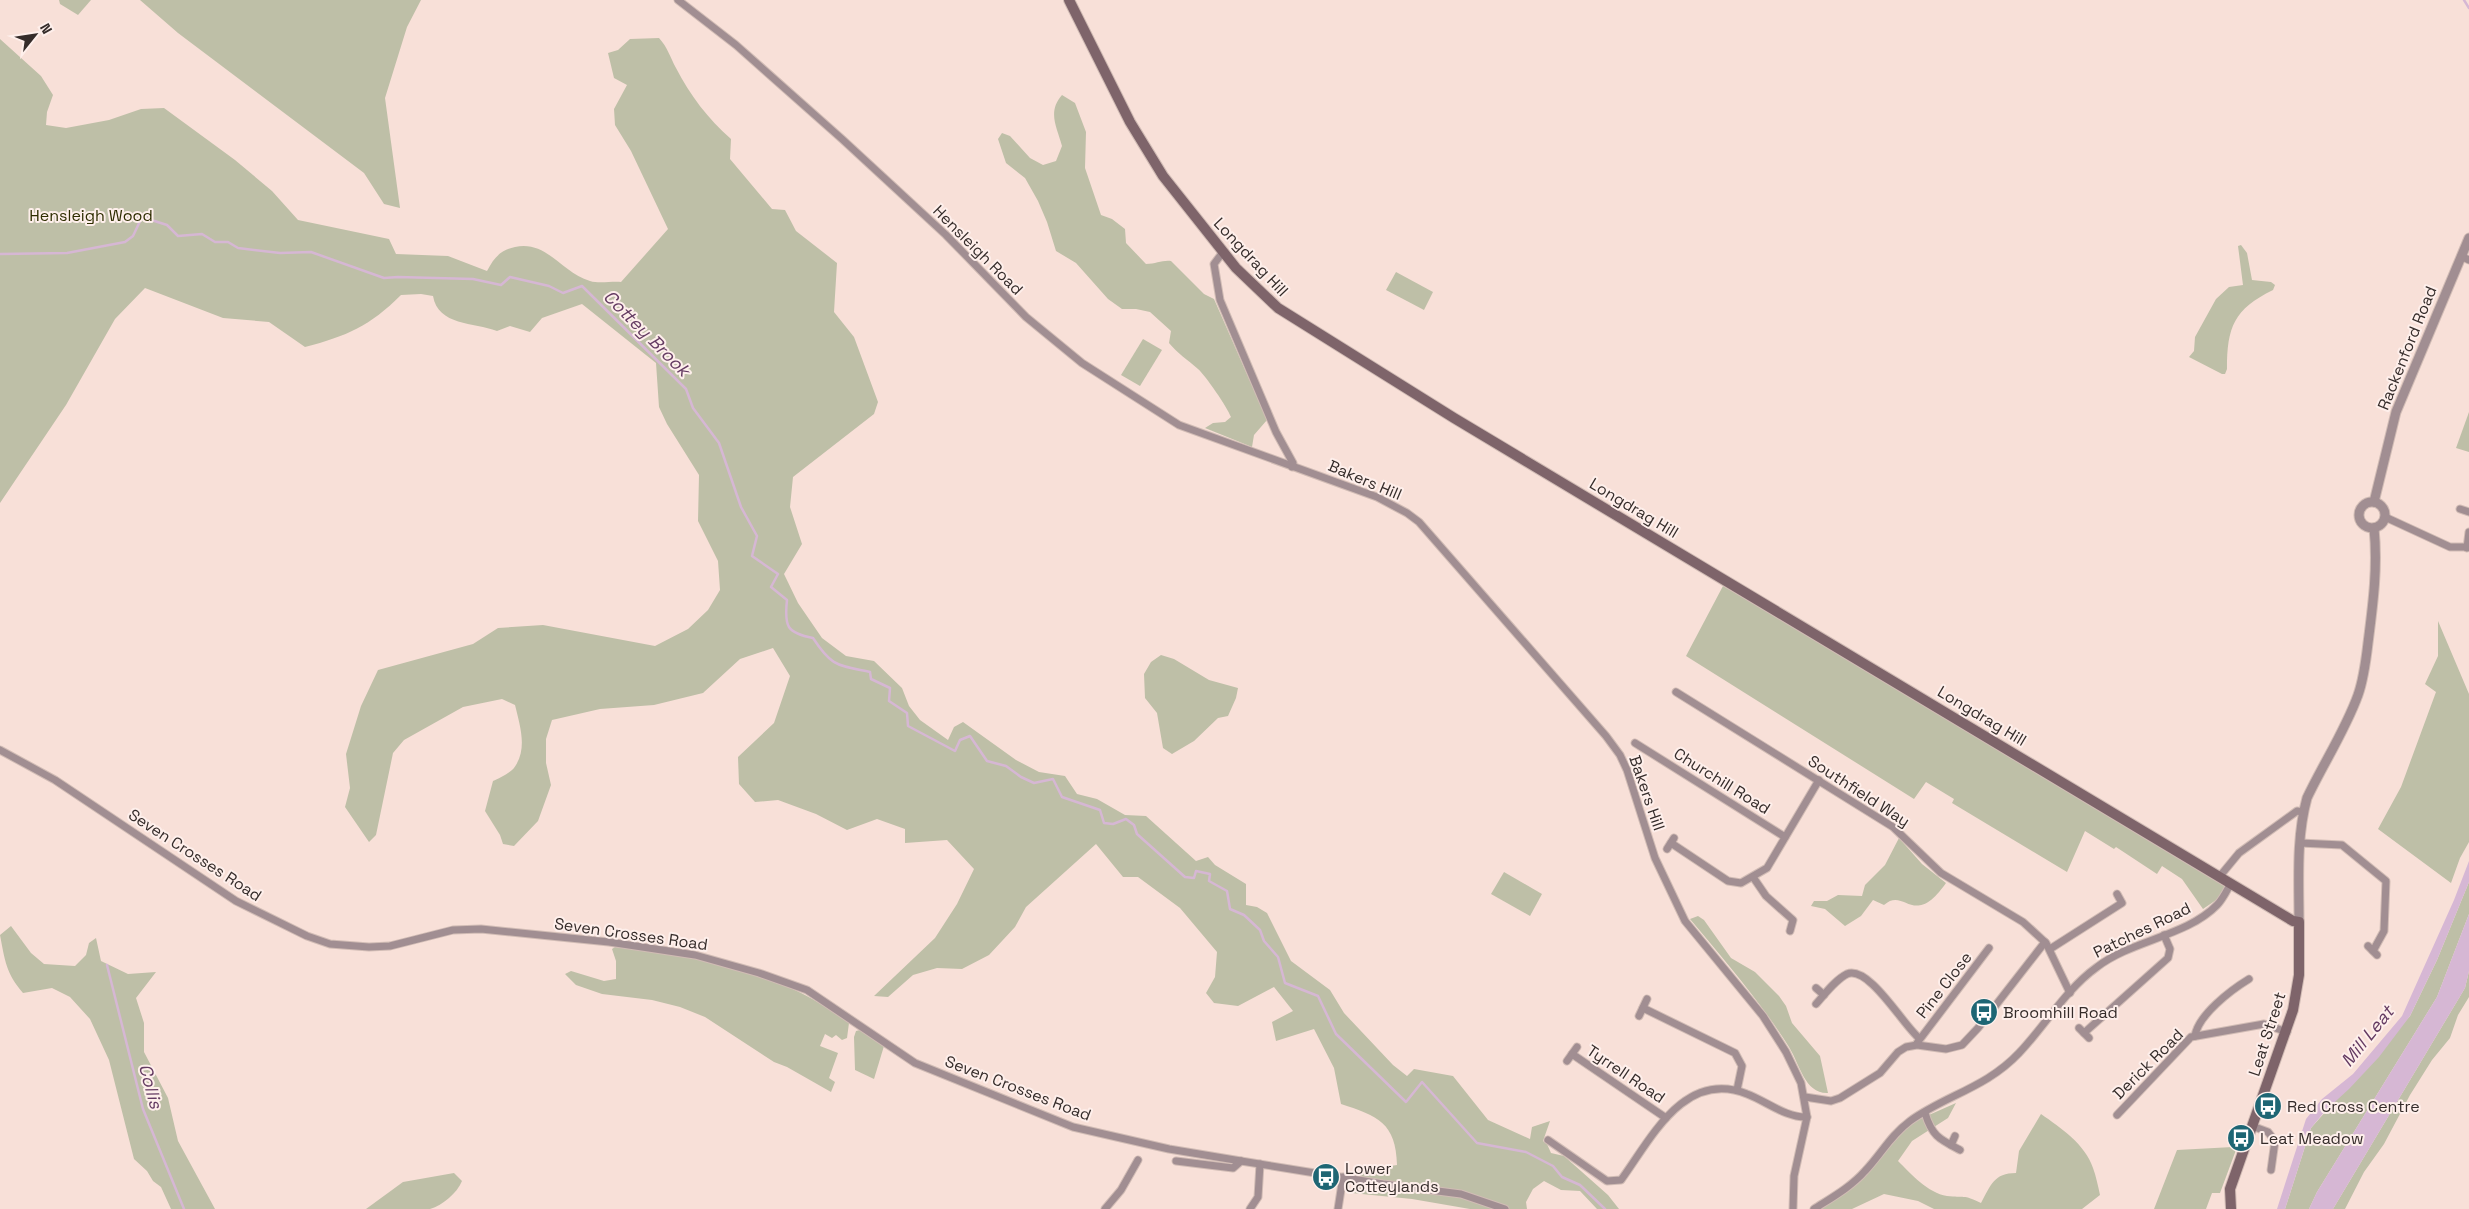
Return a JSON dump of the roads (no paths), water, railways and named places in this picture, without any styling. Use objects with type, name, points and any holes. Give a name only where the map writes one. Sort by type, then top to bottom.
[{"type":"main road","name":"Longdrag Hill","points":[[1069,0],[1105,74],[1151,158],[1174,192],[1223,252],[1265,298],[1319,336],[2293,921],[2300,922]]},
{"type":"main road","name":"Leat Street","points":[[2231,1209],[2230,1189],[2287,1032],[2298,991],[2300,922]]},
{"type":"street","name":"Hensleigh Road","points":[[678,0],[736,45],[842,139],[946,235],[1026,317],[1082,363],[1179,425],[1292,467]]},
{"type":"street","name":"Rackenford Road","points":[[2374,502],[2396,412],[2465,258],[2469,238]]},
{"type":"street","points":[[1223,252],[1214,264],[1220,300],[1276,432],[1293,463],[1292,467]]},
{"type":"street","name":"Bakers Hill","points":[[1292,467],[1377,497],[1407,513],[1419,522],[1606,736],[1620,755],[1627,770],[1655,858],[1685,921],[1767,1023],[1794,1068],[1805,1097],[1807,1117],[1794,1176],[1793,1209]]},
{"type":"street","points":[[2374,502],[2383,509],[2385,516],[2380,525],[2374,528],[2362,524],[2359,512],[2365,504],[2374,502]]},
{"type":"street","points":[[2460,509],[2469,512]]},
{"type":"street","points":[[2385,516],[2443,545],[2468,548],[2469,532]]},
{"type":"street","points":[[2300,922],[2300,843],[2303,812],[2307,798],[2350,715],[2364,673],[2374,590],[2376,550],[2374,528]]},
{"type":"street","name":"Southfield Way","points":[[1676,692],[1820,780],[1904,835],[1941,873],[2010,912],[2045,942],[2070,993]]},
{"type":"street","name":"Churchill Road","points":[[1635,743],[1785,837]]},
{"type":"street","points":[[1639,756],[1644,749]]},
{"type":"street","name":"Seven Crosses Road","points":[[0,750],[55,780],[236,901],[330,944],[369,947],[390,946],[453,930],[481,929],[609,942],[695,955],[759,972],[807,990],[915,1063],[1073,1127],[1169,1149],[1240,1162],[1461,1194],[1505,1209]]},
{"type":"street","points":[[1670,843],[1732,883],[1741,883],[1767,868],[1820,780]]},
{"type":"street","points":[[2220,876],[2227,864],[2238,853],[2298,811],[2303,812]]},
{"type":"street","points":[[2300,843],[2342,845],[2386,881],[2384,931],[2373,951]]},
{"type":"street","points":[[1753,877],[1766,896],[1793,920],[1790,931]]},
{"type":"street","name":"Patches Road","points":[[1814,1209],[1859,1178],[1893,1134],[1925,1113],[1984,1082],[1997,1073],[2019,1053],[2082,979],[2104,962],[2139,944],[2198,919],[2217,905],[2231,883]]},
{"type":"street","points":[[2050,949],[2122,903],[2117,894]]},
{"type":"street","points":[[2084,1033],[2168,958],[2170,949],[2164,935]]},
{"type":"street","points":[[1805,1097],[1830,1100],[1840,1098],[1880,1073],[1902,1048],[1918,1042],[1953,1048],[1967,1041],[2045,942]]},
{"type":"street","name":"Pine Close","points":[[1816,1004],[1843,976],[1855,972],[1860,974],[1918,1042],[1990,948]]},
{"type":"street","points":[[2195,1036],[2196,1029],[2228,992],[2249,979]]},
{"type":"street","points":[[1816,988],[1824,995]]},
{"type":"street","points":[[1639,1016],[1647,999]]},
{"type":"street","points":[[1643,1008],[1735,1053],[1742,1066],[1737,1090]]},
{"type":"street","name":"Derick Road","points":[[2117,1115],[2185,1042],[2195,1036],[2264,1024],[2287,1032]]},
{"type":"street","name":"Tyrrell Road","points":[[1567,1061],[1576,1046]]},
{"type":"street","name":"Tyrrell Road","points":[[1572,1054],[1666,1118]]},
{"type":"street","points":[[1548,1140],[1555,1148],[1607,1181],[1618,1182],[1666,1118],[1677,1106],[1693,1095],[1714,1089],[1737,1090],[1793,1116],[1807,1117]]},
{"type":"street","points":[[1925,1113],[1930,1129],[1935,1136],[1960,1150]]},
{"type":"street","points":[[2252,1126],[2268,1132],[2275,1141],[2271,1170]]},
{"type":"street","points":[[1950,1145],[1955,1136]]},
{"type":"street","points":[[1106,1209],[1128,1180],[1138,1160]]},
{"type":"street","points":[[1176,1161],[1233,1168],[1240,1162]]},
{"type":"street","points":[[1250,1209],[1258,1197],[1260,1164]]},
{"type":"street","points":[[1338,1209],[1344,1177]]},
{"type":"waterway","points":[[2464,0],[2469,8]]},
{"type":"waterway","name":"Cottey Brook","points":[[0,254],[67,253],[125,242],[133,236],[142,217],[167,225],[178,236],[202,234],[215,242],[228,242],[238,248],[280,253],[311,252],[384,278],[473,279],[501,285],[510,277],[549,286],[563,293],[582,286],[686,389],[693,408],[719,443],[741,507],[757,536],[752,556],[778,574],[771,587],[787,600],[787,623],[793,631],[813,638],[825,655],[836,663],[870,672],[871,679],[890,688],[889,701],[907,713],[908,726],[955,751],[960,740],[970,736],[987,761],[1006,766],[1021,777],[1034,783],[1053,779],[1062,797],[1100,810],[1104,823],[1113,824],[1126,819],[1134,825],[1137,834],[1185,877],[1194,878],[1196,871],[1210,874],[1209,881],[1227,891],[1230,909],[1244,915],[1260,930],[1264,941],[1278,957],[1285,983],[1318,996],[1336,1034],[1406,1102],[1422,1082],[1477,1143],[1526,1152],[1553,1166],[1562,1177],[1580,1185],[1605,1209]]},
{"type":"waterway","name":"Collis","points":[[107,965],[143,1109],[184,1209]]},
{"type":"place","name":"Broomhill Road","points":[[1984,1012]]},
{"type":"place","name":"Red Cross Centre","points":[[2268,1106]]},
{"type":"place","name":"Leat Meadow","points":[[2241,1138]]},
{"type":"place","name":"Lower Cotteylands","points":[[1326,1177]]},
{"type":"park label","name":"Hensleigh Wood","points":[[91,215]]},
{"type":"water label","name":"Mill Leat","points":[[2367,1036]]}]
